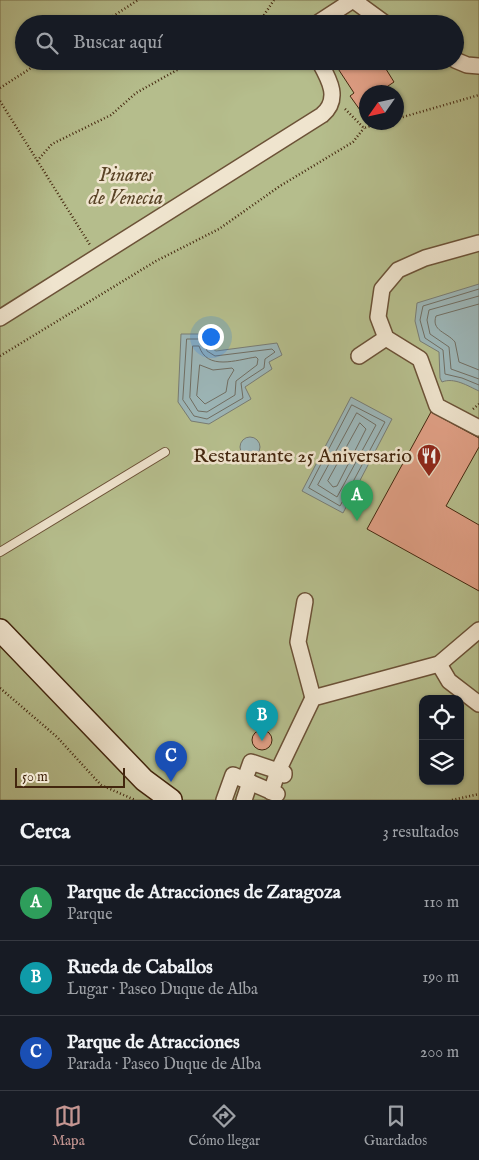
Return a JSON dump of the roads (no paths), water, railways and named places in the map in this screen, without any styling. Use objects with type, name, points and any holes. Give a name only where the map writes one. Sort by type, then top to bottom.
[{"type":"street","points":[[330,15],[353,0],[374,15]]},
{"type":"street","points":[[464,64],[479,66]]},
{"type":"street","points":[[0,318],[322,115],[330,105],[332,96],[331,83],[324,70]]},
{"type":"street","points":[[479,243],[425,258],[398,270],[382,289],[378,317],[386,338],[420,359],[437,406],[479,428]]},
{"type":"street","points":[[359,356],[386,338]]},
{"type":"street","points":[[305,602],[298,642],[313,698]]},
{"type":"street","points":[[0,630],[144,780],[172,800]]},
{"type":"street","points":[[244,800],[260,788],[266,767],[313,698],[439,664],[479,630]]},
{"type":"street","points":[[439,664],[449,681],[479,704]]},
{"type":"street","points":[[260,788],[266,767]]},
{"type":"street","points":[[224,800],[233,775],[260,788]]},
{"type":"lane","points":[[0,552],[165,452]]},
{"type":"water","points":[[479,284],[479,391],[456,381],[442,382],[440,378],[439,352],[420,341],[415,321],[417,303]]},
{"type":"water","points":[[181,334],[209,334],[211,348],[216,351],[277,343],[282,355],[269,362],[272,369],[245,387],[251,399],[209,424],[191,421],[178,402]]},
{"type":"water","points":[[351,397],[392,419],[343,513],[302,491]]},
{"type":"water","points":[[250,437],[257,440],[260,447],[257,454],[250,457],[243,454],[240,447],[243,440]]},
{"type":"place","name":"Restaurante 25 Aniversario","points":[[429,477]]},
{"type":"place","name":"Parque de Atracciones de Zaragoza","points":[[357,521]]},
{"type":"place","name":"Rueda de Caballos","points":[[262,741]]},
{"type":"place","name":"Parque de Atracciones","points":[[171,782]]},
{"type":"park label","name":"Pinares de Venecia","points":[[126,186]]}]
